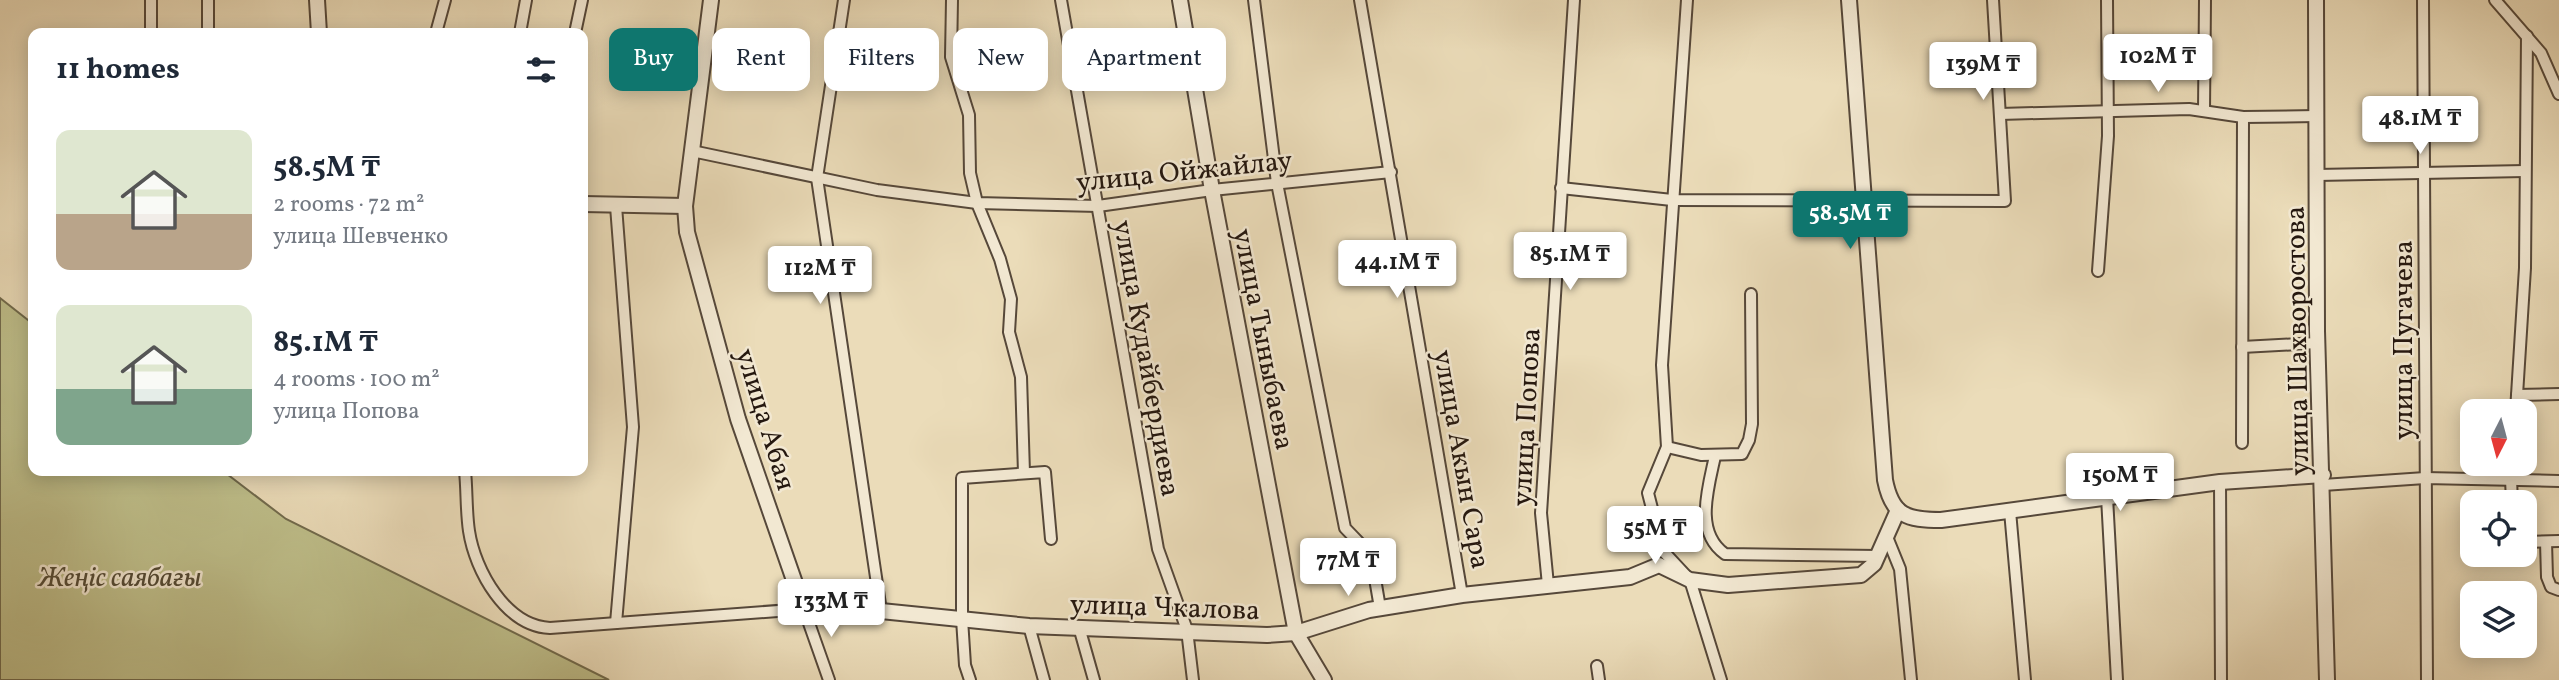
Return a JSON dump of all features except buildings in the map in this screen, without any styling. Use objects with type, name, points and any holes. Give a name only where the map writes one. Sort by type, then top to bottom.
[{"type":"street","points":[[151,0],[151,28]]},
{"type":"street","points":[[208,0],[208,28]]},
{"type":"street","points":[[317,0],[319,28]]},
{"type":"street","points":[[437,28],[445,0]]},
{"type":"street","points":[[521,28],[526,0]]},
{"type":"street","points":[[576,28],[582,0]]},
{"type":"street","name":"улица Абая","points":[[711,0],[684,206],[688,232],[738,419],[829,680]]},
{"type":"street","points":[[844,0],[817,178],[881,611]]},
{"type":"street","points":[[951,0],[951,57],[969,115],[970,173],[977,203],[1000,259],[1011,299],[1009,332],[1021,377],[1024,473]]},
{"type":"street","name":"улица Кудайбердиева","points":[[1061,0],[1158,549],[1187,630],[1194,680]]},
{"type":"street","name":"улица Тыныбаева","points":[[1181,0],[1212,190],[1296,633],[1324,680]]},
{"type":"street","points":[[1254,0],[1278,183],[1345,527],[1371,555],[1380,608]]},
{"type":"street","name":"улица Акын Сара","points":[[1360,0],[1462,595]]},
{"type":"street","name":"улица Попова","points":[[1548,585],[1541,513],[1574,0]]},
{"type":"street","points":[[1687,0],[1662,365],[1667,447],[1648,493],[1652,517],[1663,551],[1690,580],[1721,680]]},
{"type":"street","points":[[1849,0],[1888,497],[1898,510],[1917,520],[2010,511],[2220,482],[2425,478],[2559,481]]},
{"type":"street","points":[[1560,188],[1672,200],[1864,203],[2005,201],[1993,0]]},
{"type":"street","points":[[2098,271],[2108,111],[2107,0]]},
{"type":"street","points":[[2204,111],[2205,0]]},
{"type":"street","name":"улица Шахворостова","points":[[2316,0],[2317,343],[2327,680]]},
{"type":"street","name":"улица Пугачева","points":[[2423,0],[2427,680]]},
{"type":"street","points":[[2495,0],[2541,53],[2559,94]]},
{"type":"street","points":[[2517,399],[2525,268],[2527,36]]},
{"type":"street","points":[[2000,114],[2204,111],[2242,117],[2317,116]]},
{"type":"street","points":[[2242,117],[2242,443]]},
{"type":"street","name":"улица Ойжайлау","points":[[692,150],[877,190],[977,203],[1098,206],[1212,190],[1391,172]]},
{"type":"street","points":[[2317,175],[2525,171]]},
{"type":"street","points":[[588,204],[684,206]]},
{"type":"street","points":[[616,206],[633,426],[616,623]]},
{"type":"street","points":[[1667,447],[1714,456],[1742,454],[1749,440],[1751,294]]},
{"type":"street","points":[[2242,347],[2317,343]]},
{"type":"street","points":[[2517,395],[2559,394]]},
{"type":"street","points":[[1714,456],[1704,523],[1713,545],[1725,554],[1878,556]]},
{"type":"street","points":[[970,680],[962,619],[962,478],[1045,472],[1051,540]]},
{"type":"street","name":"улица Чкалова","points":[[465,476],[469,532],[486,576],[517,618],[534,627],[550,628],[804,608],[881,611],[1029,626],[1266,635],[1296,633],[1380,608],[1462,595],[1630,576],[1659,565],[1690,580],[1728,585],[1861,575],[1874,564],[1898,510]]},
{"type":"street","points":[[2511,479],[2511,490]]},
{"type":"street","points":[[2220,482],[2221,680]]},
{"type":"street","points":[[2108,497],[2117,680]]},
{"type":"street","points":[[2010,511],[2025,680]]},
{"type":"street","points":[[1887,537],[1900,569],[1912,680]]},
{"type":"street","points":[[2537,542],[2559,541]]},
{"type":"street","points":[[2546,542],[2547,577],[2551,587],[2559,590]]},
{"type":"street","points":[[1029,626],[1044,680]]},
{"type":"street","points":[[1079,627],[1094,680]]},
{"type":"street","points":[[1597,666],[1600,680]]},
{"type":"green space","name":"Жеңіс саябағы","points":[[0,298],[28,320],[28,476],[230,476],[286,519],[609,680],[0,680]]}]
